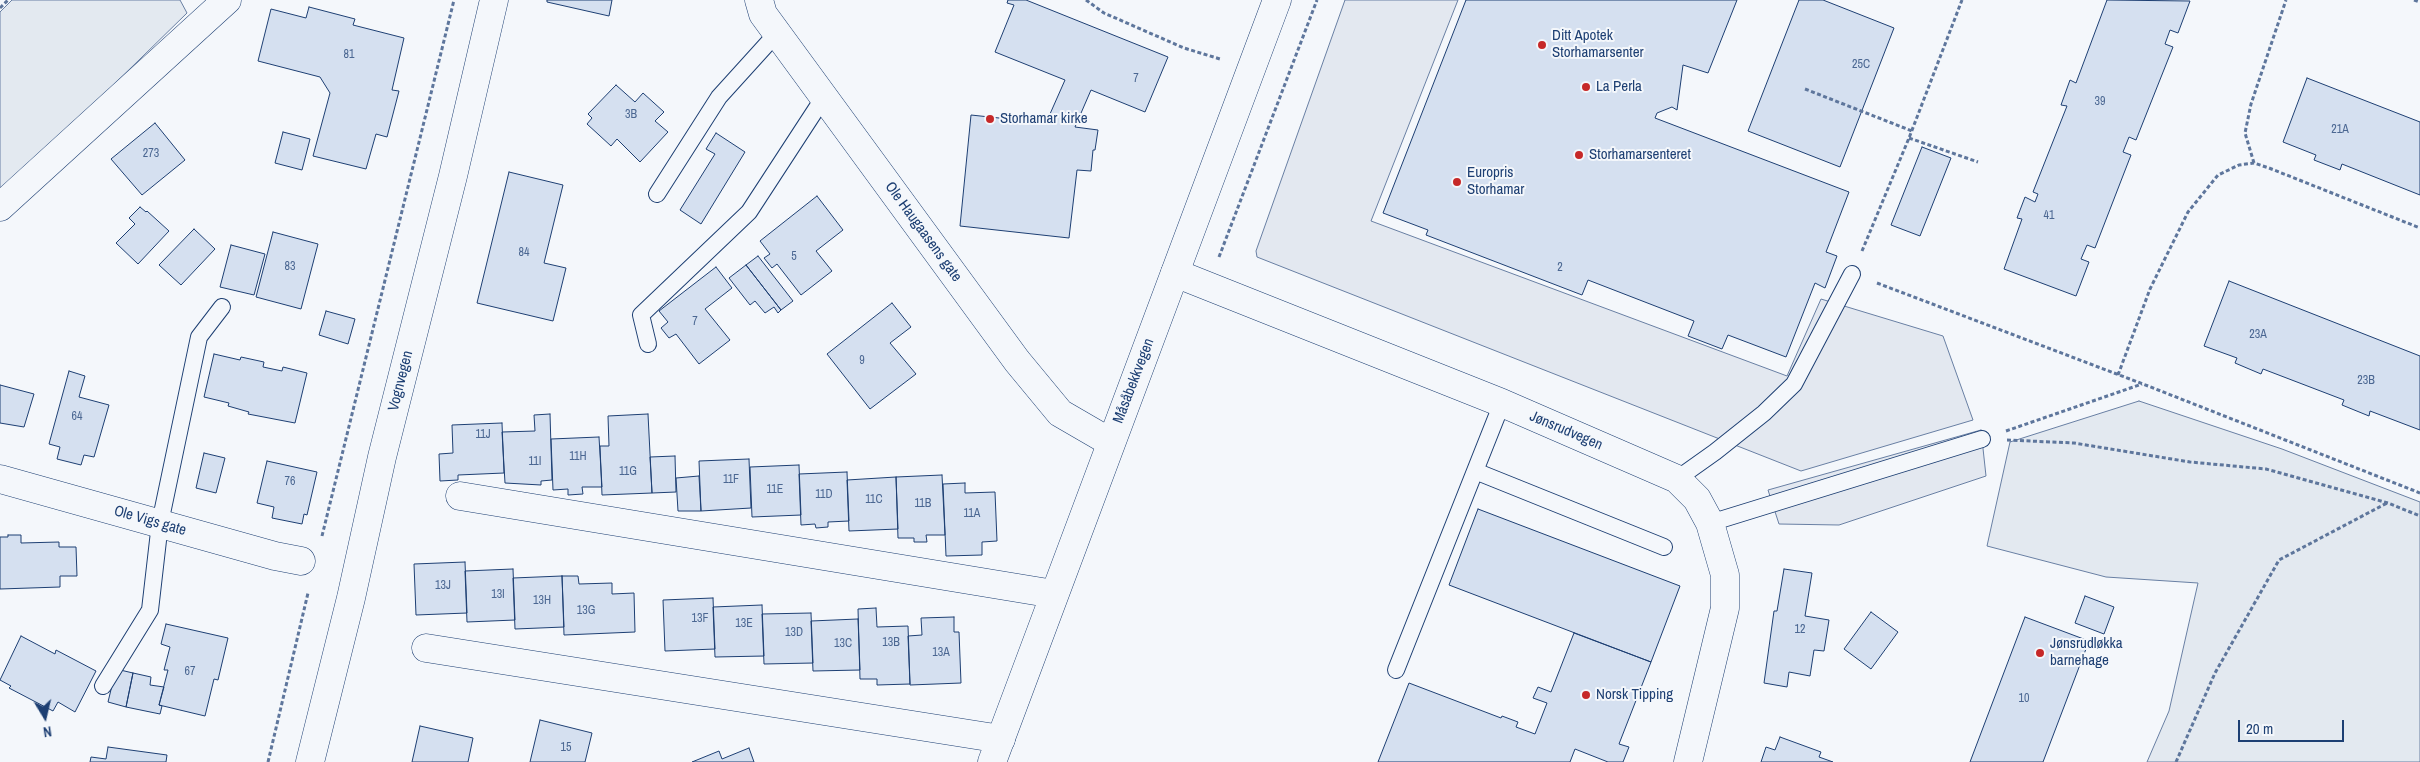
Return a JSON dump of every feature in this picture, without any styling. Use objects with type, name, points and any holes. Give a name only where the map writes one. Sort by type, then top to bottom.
[{"type":"street","points":[[0,207],[227,0]]},
{"type":"street","name":"Vognvegen","points":[[310,762],[351,598],[382,457],[453,176],[494,0]]},
{"type":"street","name":"Ole Haugaasens gate","points":[[759,0],[763,14],[1017,361],[1060,413],[1110,442]]},
{"type":"street","name":"Måsåbekkvegen","points":[[996,751],[1110,442],[1277,0]]},
{"type":"street","name":"Jønsrudvegen","points":[[1175,273],[1502,403],[1677,479],[1697,499],[1710,523],[1725,575],[1724,608],[1688,762]]},
{"type":"street","name":"Ole Vigs gate","points":[[0,479],[275,556],[310,553]]},
{"type":"street","points":[[460,496],[1054,594]]},
{"type":"street","points":[[426,648],[996,751]]},
{"type":"lane","points":[[657,194],[719,97],[777,33]]},
{"type":"lane","points":[[648,344],[641,314],[749,212],[824,97]]},
{"type":"lane","points":[[1677,479],[1716,452],[1757,419],[1794,384],[1852,274]]},
{"type":"lane","points":[[102,686],[150,610],[160,523],[200,337],[222,307]]},
{"type":"lane","points":[[1396,670],[1502,403]]},
{"type":"lane","points":[[1710,523],[1982,439]]},
{"type":"lane","points":[[1475,471],[1664,547]]},
{"type":"path","points":[[0,8],[8,0]]},
{"type":"path","points":[[310,553],[454,0]]},
{"type":"path","points":[[1086,0],[1104,13],[1184,48],[1251,68]]},
{"type":"path","points":[[1962,0],[1912,131],[1852,274],[2143,384],[2420,493]]},
{"type":"path","points":[[2254,163],[2245,133],[2251,104],[2286,0]]},
{"type":"path","points":[[2414,0],[2420,2]]},
{"type":"path","points":[[1805,89],[1912,131]]},
{"type":"path","points":[[1909,138],[1978,162]]},
{"type":"path","points":[[2118,375],[2150,290],[2188,212],[2218,175],[2239,165],[2254,163],[2420,228]]},
{"type":"path","points":[[1982,439],[2143,384]]},
{"type":"path","points":[[1982,439],[2074,443],[2190,462],[2266,469],[2388,503],[2420,516]]},
{"type":"path","points":[[2176,762],[2215,673],[2279,560],[2388,503]]},
{"type":"path","points":[[268,762],[308,592]]},
{"type":"shaded area","points":[[12,0],[180,0],[187,13],[0,196],[0,12]]},
{"type":"shaded area","points":[[1345,0],[1458,0],[1371,221],[1787,376],[1821,299],[1943,336],[1973,420],[1801,471],[1257,257],[1256,251]]},
{"type":"shaded area","points":[[2139,401],[2282,449],[2420,502],[2420,762],[2147,762],[2169,711],[2198,583],[2106,577],[1987,546],[2010,442]]},
{"type":"shaded area","points":[[1981,430],[1986,476],[1839,525],[1779,524],[1768,490]]},
{"type":"building","points":[[547,0],[612,0],[609,16],[547,2]]},
{"type":"building","name":"Storhamar kirke","points":[[1008,0],[1026,0],[1168,57],[1145,112],[1091,90],[1075,127],[1098,130],[1095,150],[1093,150],[1091,171],[1077,170],[1069,238],[960,226],[971,115],[1046,123],[1065,80],[995,52],[1014,5],[1007,3]]},
{"type":"building","name":"Storhamarsenteret","points":[[1466,0],[1737,0],[1708,73],[1683,65],[1677,110],[1672,107],[1657,113],[1655,118],[1849,192],[1826,252],[1837,256],[1825,288],[1815,283],[1786,357],[1728,335],[1722,349],[1688,336],[1694,321],[1588,280],[1582,295],[1426,235],[1428,230],[1383,213]]},
{"type":"building","points":[[1799,0],[1823,0],[1894,28],[1840,167],[1748,131]]},
{"type":"building","points":[[2107,0],[2190,1],[2178,33],[2170,30],[2165,44],[2173,47],[2136,140],[2129,137],[2123,152],[2131,155],[2095,248],[2087,245],[2081,259],[2089,262],[2076,296],[2004,269],[2022,219],[2017,218],[2025,197],[2035,202],[2038,194],[2033,192],[2067,106],[2061,105],[2070,80],[2076,83]]},
{"type":"building","points":[[309,7],[355,19],[353,25],[404,38],[392,90],[399,91],[387,137],[376,134],[366,169],[313,156],[330,93],[320,77],[258,61],[271,9],[306,18]]},
{"type":"building","points":[[2307,78],[2420,122],[2420,195],[2342,164],[2340,170],[2314,160],[2316,155],[2283,142]]},
{"type":"building","points":[[616,85],[635,102],[643,93],[664,112],[655,121],[668,132],[640,162],[617,139],[611,146],[587,124],[592,118],[588,114]]},
{"type":"building","points":[[155,123],[185,160],[142,195],[111,159]]},
{"type":"building","points":[[283,132],[310,139],[302,170],[275,163]]},
{"type":"building","points":[[716,133],[745,152],[701,224],[680,210],[715,154],[706,149]]},
{"type":"building","points":[[1922,147],[1951,158],[1920,236],[1891,225]]},
{"type":"building","points":[[509,172],[563,185],[544,263],[566,268],[553,321],[477,303]]},
{"type":"building","points":[[817,196],[843,230],[816,251],[832,271],[801,295],[777,264],[772,268],[764,258],[770,254],[760,241]]},
{"type":"building","points":[[140,207],[169,231],[138,264],[116,243],[135,224],[129,218]]},
{"type":"building","points":[[194,229],[215,249],[181,285],[159,265]]},
{"type":"building","points":[[273,232],[318,244],[301,309],[256,297]]},
{"type":"building","points":[[231,245],[265,254],[254,295],[220,287]]},
{"type":"building","points":[[758,256],[793,301],[781,310],[746,265]]},
{"type":"building","points":[[746,265],[781,310],[778,313],[774,307],[765,313],[755,301],[750,305],[729,278]]},
{"type":"building","points":[[716,267],[732,288],[705,309],[730,340],[699,364],[676,334],[669,338],[661,328],[668,322],[659,311]]},
{"type":"building","points":[[2229,281],[2420,356],[2420,430],[2370,411],[2369,416],[2342,405],[2344,400],[2263,369],[2261,374],[2235,363],[2237,358],[2204,346]]},
{"type":"building","points":[[892,303],[911,327],[890,343],[916,374],[870,409],[827,354]]},
{"type":"building","points":[[326,311],[355,319],[348,344],[319,335]]},
{"type":"building","points":[[214,354],[240,360],[241,357],[264,362],[263,367],[282,371],[283,367],[307,373],[295,423],[248,414],[249,412],[228,406],[229,403],[204,397]]},
{"type":"building","points":[[69,371],[85,376],[79,397],[109,405],[94,457],[84,455],[81,465],[57,459],[60,447],[49,444]]},
{"type":"building","points":[[0,385],[34,394],[24,427],[0,423]]},
{"type":"building","points":[[550,414],[552,480],[541,481],[541,485],[505,483],[502,432],[535,431],[534,415]]},
{"type":"building","points":[[648,414],[652,493],[602,495],[600,446],[609,446],[608,416]]},
{"type":"building","points":[[502,423],[504,473],[458,475],[458,480],[440,481],[439,454],[453,453],[452,425]]},
{"type":"building","points":[[599,437],[602,487],[582,487],[583,494],[568,495],[568,489],[553,490],[551,439]]},
{"type":"building","points":[[204,453],[225,458],[216,493],[196,488]]},
{"type":"building","points":[[675,456],[676,492],[652,493],[650,457]]},
{"type":"building","points":[[749,459],[751,508],[701,511],[699,461]]},
{"type":"building","points":[[267,461],[317,472],[307,515],[304,514],[302,524],[272,518],[274,507],[257,503]]},
{"type":"building","points":[[799,465],[801,515],[752,517],[750,467]]},
{"type":"building","points":[[847,472],[849,521],[828,522],[828,527],[816,528],[815,524],[801,525],[799,474]]},
{"type":"building","points":[[942,475],[945,535],[926,535],[927,542],[914,542],[914,538],[898,538],[896,477]]},
{"type":"building","points":[[699,476],[701,511],[678,511],[676,478]]},
{"type":"building","points":[[896,477],[898,529],[849,531],[847,480]]},
{"type":"building","points":[[965,483],[965,493],[995,492],[997,541],[982,542],[982,555],[946,556],[943,484]]},
{"type":"building","points":[[1478,509],[1680,586],[1651,662],[1449,585]]},
{"type":"building","points":[[8,535],[21,535],[21,543],[59,542],[59,547],[76,547],[77,576],[60,576],[60,587],[0,589],[0,537],[8,537]]},
{"type":"building","points":[[465,562],[467,613],[416,615],[414,564]]},
{"type":"building","points":[[513,569],[515,620],[467,622],[465,571]]},
{"type":"building","points":[[1784,569],[1812,573],[1805,616],[1829,620],[1824,651],[1814,650],[1810,676],[1789,672],[1787,687],[1764,683],[1774,611],[1777,611]]},
{"type":"building","points":[[562,576],[564,627],[515,629],[513,578]]},
{"type":"building","points":[[562,576],[578,576],[579,584],[612,583],[612,594],[634,593],[635,632],[564,635]]},
{"type":"building","points":[[2085,596],[2114,607],[2104,634],[2075,623]]},
{"type":"building","points":[[713,598],[715,649],[665,651],[663,600]]},
{"type":"building","points":[[762,605],[764,656],[715,657],[713,607]]},
{"type":"building","points":[[876,608],[877,627],[908,626],[910,684],[877,685],[877,679],[860,679],[858,609]]},
{"type":"building","points":[[1871,612],[1898,632],[1871,669],[1844,649]]},
{"type":"building","points":[[811,613],[813,663],[764,664],[762,614]]},
{"type":"building","points":[[954,617],[954,632],[959,632],[961,683],[910,685],[908,636],[922,635],[921,618]]},
{"type":"building","points":[[2025,617],[2089,641],[2043,762],[1970,762]]},
{"type":"building","points":[[858,619],[860,670],[813,671],[811,621]]},
{"type":"building","points":[[166,624],[228,638],[218,680],[214,679],[205,716],[159,705],[168,670],[164,670],[170,647],[161,644]]},
{"type":"building","name":"Norsk Tipping","points":[[1574,633],[1651,662],[1619,744],[1629,747],[1623,762],[1608,762],[1575,749],[1570,762],[1378,762],[1409,683],[1501,718],[1502,716],[1518,722],[1516,727],[1535,734],[1547,703],[1533,698],[1538,687],[1551,692]]},
{"type":"building","points":[[21,636],[55,654],[56,650],[96,671],[75,712],[58,702],[53,711],[9,688],[11,686],[0,680]]},
{"type":"building","points":[[116,669],[133,673],[126,707],[108,702]]},
{"type":"building","points":[[133,673],[151,677],[150,685],[164,687],[159,705],[162,706],[160,714],[126,707]]},
{"type":"building","points":[[540,720],[592,733],[585,762],[530,762]]},
{"type":"building","points":[[420,726],[473,738],[468,762],[412,762]]},
{"type":"building","points":[[1780,737],[1821,752],[1819,757],[1833,762],[1761,762],[1766,747],[1775,750]]},
{"type":"building","points":[[108,747],[167,755],[166,762],[90,762],[91,757],[106,759]]},
{"type":"building","points":[[749,748],[754,762],[692,762],[719,751],[722,759]]},
{"type":"place","name":"Ditt Apotek Storhamarsenter","points":[[1542,45]]},
{"type":"place","name":"La Perla","points":[[1586,87]]},
{"type":"place","name":"Storhamar kirke","points":[[990,119]]},
{"type":"place","name":"Storhamarsenteret","points":[[1579,155]]},
{"type":"place","name":"Europris Storhamar","points":[[1457,182]]},
{"type":"place","name":"Jønsrudløkka barnehage","points":[[2040,653]]},
{"type":"place","name":"Norsk Tipping","points":[[1586,695]]}]
